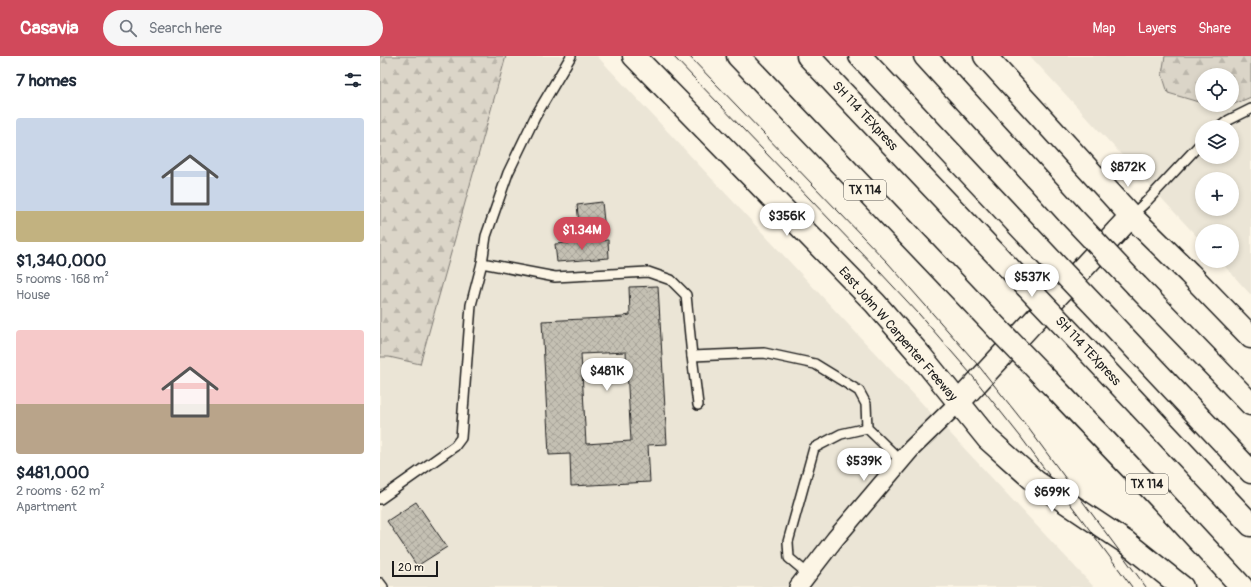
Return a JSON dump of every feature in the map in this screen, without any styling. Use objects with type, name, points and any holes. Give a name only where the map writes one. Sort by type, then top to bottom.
[{"type":"main road","name":"East John W Carpenter Freeway","points":[[634,56],[875,303],[921,356],[988,439],[1036,482],[1128,543],[1182,587]]},
{"type":"main road","name":"TX 114","points":[[738,56],[1242,587]]},
{"type":"main road","name":"SH 114 TEXpress","points":[[808,56],[1251,525]]},
{"type":"main road","points":[[860,56],[1251,472]]},
{"type":"main road","points":[[925,56],[1069,214],[1251,404]]},
{"type":"main road","points":[[985,56],[1131,216],[1251,337]]},
{"type":"main road","points":[[958,402],[1131,216]]},
{"type":"street","points":[[803,580],[835,539],[912,448],[958,402]]},
{"type":"lane","points":[[380,499],[455,446],[461,438],[471,305],[482,263],[486,236],[508,173],[535,117],[571,56]]},
{"type":"lane","points":[[1229,120],[1251,109]]},
{"type":"lane","points":[[1131,216],[1195,150]]},
{"type":"lane","points":[[482,263],[555,277],[648,272],[671,280],[686,295],[698,405]]},
{"type":"lane","points":[[692,356],[764,353],[815,364],[859,391],[866,404],[867,428],[901,461]]},
{"type":"lane","points":[[803,580],[789,558],[788,542],[814,448],[841,434],[867,428]]},
{"type":"lane","points":[[380,582],[383,587]]},
{"type":"shaded area","points":[[494,56],[597,56],[1094,587],[380,587],[380,183]]},
{"type":"shaded area","points":[[1030,56],[1251,56],[1251,295],[1226,268],[1239,268],[1239,224],[1195,224],[1195,234]]},
{"type":"green space","points":[[380,56],[506,56],[420,364],[389,357],[380,357]]},
{"type":"green space","points":[[1165,56],[1251,56],[1251,97],[1239,102],[1239,68],[1195,68],[1195,101],[1168,93],[1162,74]]},
{"type":"building","points":[[602,202],[605,231],[580,233],[577,205]]},
{"type":"building","points":[[608,240],[609,258],[557,262],[555,244]]},
{"type":"building","points":[[658,286],[667,444],[648,445],[650,482],[571,486],[570,454],[549,455],[542,321],[624,317],[630,315],[629,287]],"holes":[[[626,352],[631,441],[586,444],[581,354]]]},
{"type":"building","points":[[416,502],[447,547],[417,566],[387,521]]},
{"type":"tram line","points":[[673,56],[919,314],[970,373],[1020,436],[1132,587]]},
{"type":"tram line","points":[[689,56],[888,263],[978,365],[1029,429],[1146,587]]}]
